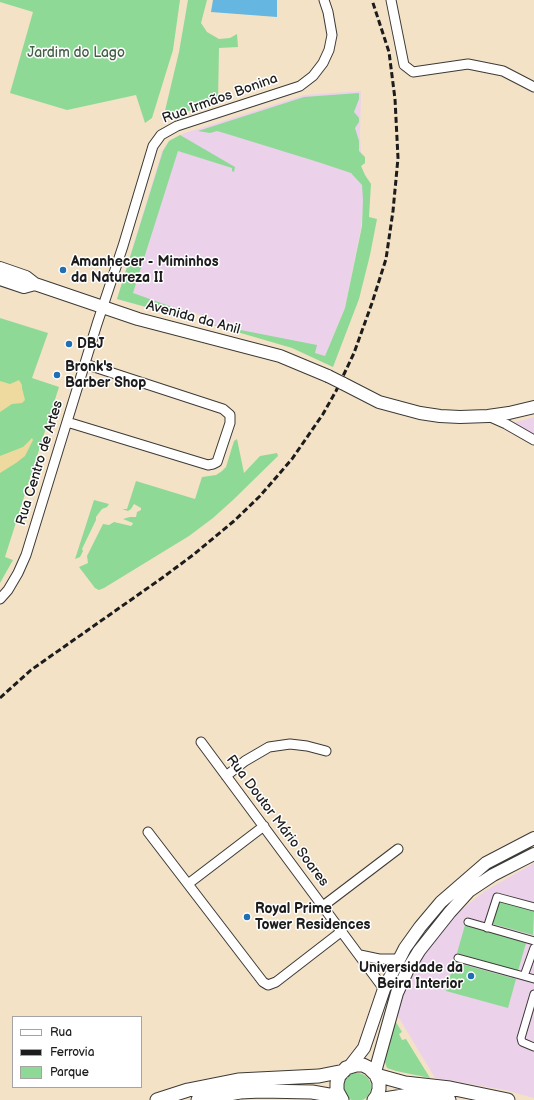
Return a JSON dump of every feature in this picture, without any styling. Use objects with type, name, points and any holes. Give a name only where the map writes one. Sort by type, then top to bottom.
[{"type":"main road","points":[[157,1100],[188,1090],[238,1080],[319,1076],[347,1069],[356,1065],[363,1065],[375,1074],[379,1082],[379,1089],[374,1100]]},
{"type":"main road","points":[[341,1099],[337,1091],[337,1083],[339,1076],[347,1069]]},
{"type":"main road","points":[[375,1074],[449,1094],[508,1100]]},
{"type":"main road","points":[[198,1100],[240,1092],[261,1091],[312,1092],[341,1099]]},
{"type":"main road","points":[[378,1100],[403,1096],[434,1097],[449,1094]]},
{"type":"street","name":"Rua Irmãos Bonina","points":[[103,307],[153,146],[161,135],[177,126],[300,86],[313,76],[323,63],[329,50],[332,35],[328,12],[324,0]]},
{"type":"street","points":[[391,0],[404,65],[413,72],[468,64],[503,71],[534,87]]},
{"type":"street","name":"Avenida da Anil","points":[[0,268],[26,277],[35,284],[138,319],[280,356],[328,376],[379,402],[420,413],[460,417],[488,416],[509,413],[534,406]]},
{"type":"street","name":"Avenida da Anil","points":[[0,279],[24,287],[35,284]]},
{"type":"street","name":"Rua Centro de Artes","points":[[0,599],[8,590],[26,555],[103,307]]},
{"type":"street","points":[[68,422],[208,465],[217,462],[230,423],[231,417],[226,410],[85,364]]},
{"type":"street","points":[[488,416],[506,424],[534,440]]},
{"type":"street","name":"Rua Doutor Mário Soares","points":[[201,742],[384,989]]},
{"type":"street","points":[[226,776],[245,761],[268,748],[278,745],[290,744],[307,746],[326,751]]},
{"type":"street","points":[[188,884],[264,826]]},
{"type":"street","points":[[148,832],[263,982],[268,985],[276,982],[342,931]]},
{"type":"street","points":[[347,1069],[364,1048],[384,989],[399,959],[420,927],[447,897],[486,863],[534,838]]},
{"type":"street","points":[[323,906],[398,849]]},
{"type":"street","points":[[375,1074],[397,993],[408,969],[419,951],[469,891],[493,875],[534,854]]},
{"type":"street","points":[[487,928],[497,897],[534,907]]},
{"type":"street","points":[[468,922],[534,942]]},
{"type":"street","points":[[524,976],[534,948]]},
{"type":"street","points":[[360,955],[379,959],[399,959]]},
{"type":"street","points":[[458,958],[534,979]]},
{"type":"street","points":[[534,994],[532,1006],[521,1038],[522,1042],[534,1047]]},
{"type":"shaded area","points":[[361,91],[360,136],[364,201],[361,228],[345,308],[325,356],[210,324],[206,317],[193,312],[186,318],[117,299],[162,151],[169,141],[185,133],[304,95]]},
{"type":"shaded area","points":[[534,417],[534,435],[513,423]]},
{"type":"shaded area","name":"Universidade da Beira Interior","points":[[534,863],[534,1098],[505,1090],[435,1078],[393,1008],[400,989],[441,929],[462,909],[485,891]]},
{"type":"green space","name":"Jardim do Lago","points":[[0,0],[180,0],[173,50],[152,118],[145,123],[136,95],[67,110],[10,93],[33,12],[0,2]]},
{"type":"green space","points":[[188,0],[207,0],[201,23],[207,32],[219,39],[230,38],[237,34],[238,47],[219,48],[218,102],[163,119],[179,52]]},
{"type":"green space","points":[[359,93],[359,99],[354,112],[359,118],[359,122],[355,128],[359,141],[359,151],[365,157],[365,163],[361,166],[371,184],[369,217],[377,219],[359,299],[333,367],[292,348],[210,324],[317,345],[315,353],[325,356],[345,308],[362,226],[362,185],[351,173],[318,162],[217,131],[210,133],[198,131],[304,97]]},
{"type":"green space","points":[[180,135],[235,167],[234,172],[232,171],[232,168],[178,151],[133,293],[192,314],[186,318],[117,299],[163,151],[169,141]]},
{"type":"green space","points":[[0,318],[48,333],[32,378],[59,387],[5,557],[13,560],[0,583]]},
{"type":"green space","points":[[237,439],[244,473],[260,456],[277,453],[278,456],[213,518],[189,536],[104,588],[99,590],[95,588],[79,567],[88,563],[87,556],[103,524],[109,525],[114,522],[132,525],[133,523],[123,519],[136,517],[137,512],[141,510],[141,508],[134,504],[128,511],[122,509],[127,509],[136,481],[195,499],[202,477],[216,475],[226,467],[234,441]]},
{"type":"green space","points":[[94,500],[109,504],[107,507],[102,509],[96,517],[80,557],[75,559]]},
{"type":"green space","points":[[499,901],[534,911],[533,935],[493,924]]},
{"type":"green space","points":[[465,925],[526,943],[518,971],[457,953]]},
{"type":"green space","points":[[454,962],[516,979],[508,1008],[446,991]]},
{"type":"green space","points":[[391,1014],[402,1032],[399,1034],[402,1040],[406,1039],[430,1078],[387,1068],[383,1056]]},
{"type":"green space","points":[[357,1073],[367,1077],[371,1087],[367,1097],[357,1101],[347,1097],[343,1087],[347,1077]]},
{"type":"sand","points":[[19,380],[22,385],[25,400],[22,403],[12,404],[0,412],[0,381],[10,384]]},
{"type":"sand","points":[[32,438],[33,440],[25,456],[0,473],[0,456],[23,447]]},
{"type":"water","points":[[213,0],[277,0],[277,17],[211,12]]},
{"type":"railway","points":[[0,698],[31,670],[162,578],[193,555],[234,521],[260,496],[292,459],[323,414],[336,391],[354,353],[386,259],[393,211],[398,158],[395,99],[389,52],[372,0]]},
{"type":"place","name":"Amanhecer - Miminhos da Natureza II","points":[[63,270]]},
{"type":"place","name":"DBJ","points":[[69,344]]},
{"type":"place","name":"Bronk's Barber Shop","points":[[57,375]]},
{"type":"place","name":"Royal Prime Tower Residences","points":[[247,917]]},
{"type":"place","name":"Universidade da Beira Interior","points":[[471,976]]}]
